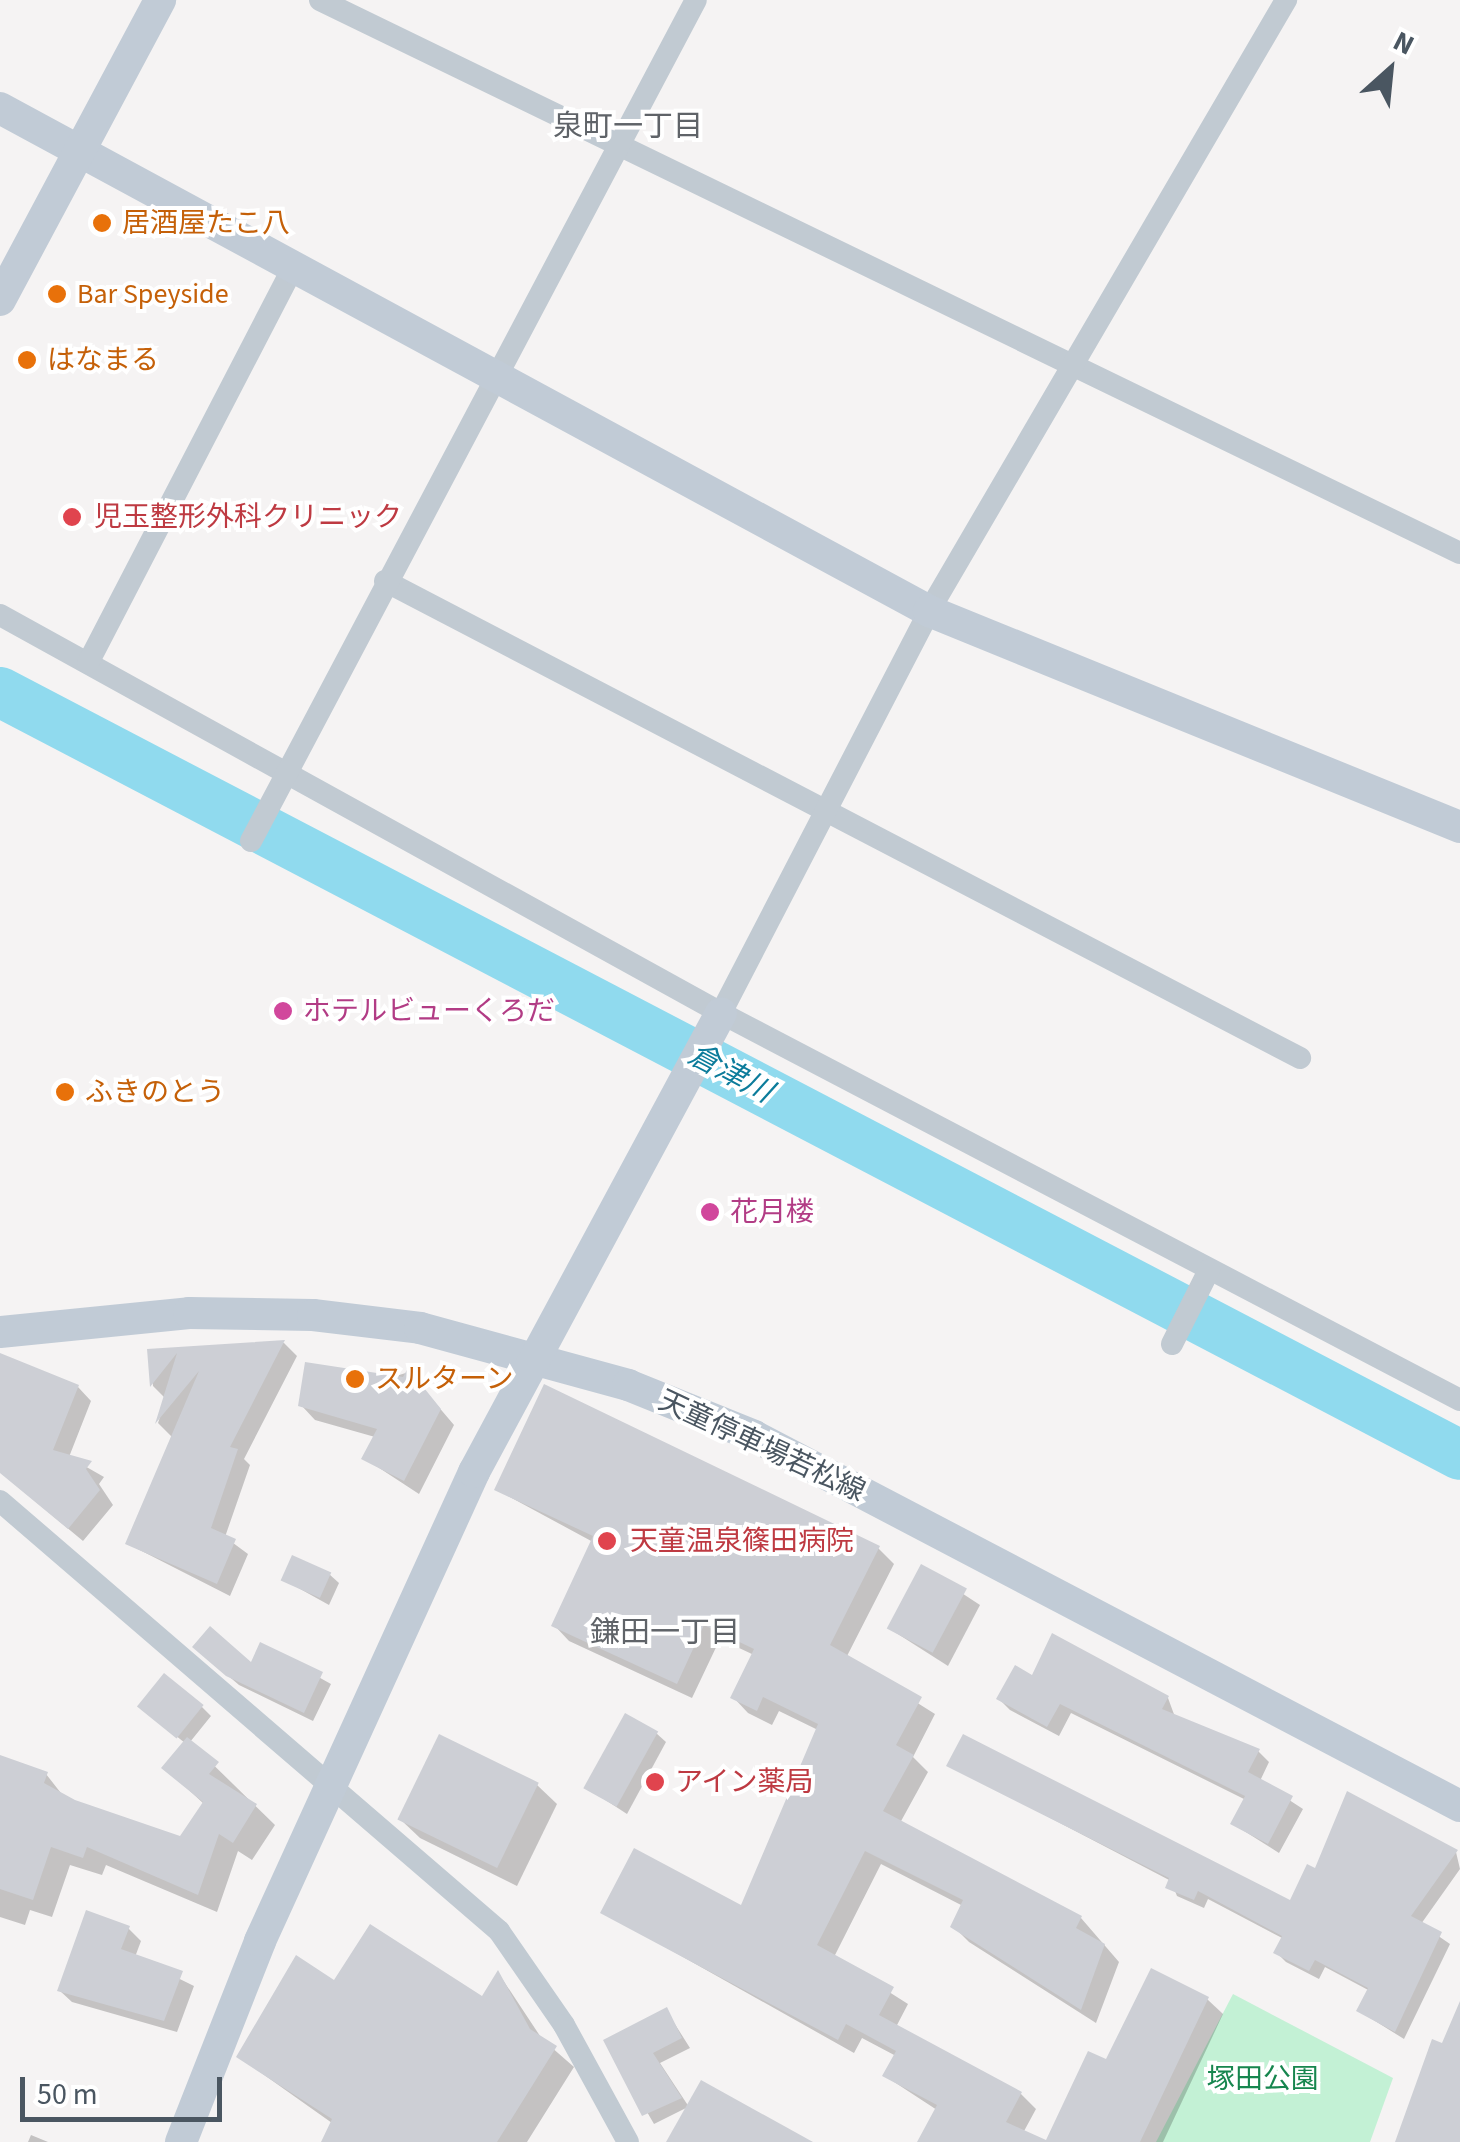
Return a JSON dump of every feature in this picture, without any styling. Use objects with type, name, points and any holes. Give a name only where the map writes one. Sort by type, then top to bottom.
[{"type":"street","points":[[0,300],[160,0]]},
{"type":"street","points":[[320,0],[614,150],[1074,364],[1460,553]]},
{"type":"street","points":[[251,841],[385,581],[696,0]]},
{"type":"street","points":[[181,2142],[328,1788],[474,1472],[721,1013],[823,807],[929,611],[1286,0]]},
{"type":"street","points":[[0,108],[929,611],[1460,827]]},
{"type":"street","points":[[88,663],[294,266]]},
{"type":"street","points":[[385,581],[1300,1058]]},
{"type":"street","points":[[0,615],[283,779],[1206,1277],[1460,1400]]},
{"type":"street","points":[[1174,1339],[1206,1277]]},
{"type":"street","name":"天童停車場若松線","points":[[0,1332],[189,1313],[313,1315],[420,1328],[538,1358],[754,1436],[1460,1806]]},
{"type":"street","points":[[0,1501],[499,1932],[564,2025],[628,2142]]},
{"type":"green space","name":"塚田公園","points":[[1233,1994],[1393,2078],[1370,2142],[1156,2142]]},
{"type":"building","points":[[285,1340],[230,1447],[238,1449],[211,1528],[236,1539],[217,1584],[125,1544],[199,1371],[155,1424],[177,1353],[150,1387],[147,1349]]},
{"type":"building","points":[[0,1353],[79,1385],[53,1450],[92,1461],[86,1469],[100,1490],[68,1529],[0,1473]]},
{"type":"building","points":[[305,1362],[403,1377],[408,1368],[441,1409],[404,1481],[361,1459],[377,1429],[298,1406]]},
{"type":"building","points":[[544,1384],[880,1546],[830,1645],[922,1697],[896,1745],[914,1755],[883,1811],[1082,1916],[1076,1928],[1105,1944],[1081,2010],[950,1927],[963,1900],[865,1851],[817,1945],[894,1987],[879,2015],[1022,2092],[1006,2122],[1046,2140],[1088,2051],[1106,2059],[1151,1968],[1209,1997],[1140,2142],[917,2142],[937,2105],[882,2076],[896,2051],[846,2024],[838,2040],[600,1913],[634,1848],[741,1905],[818,1724],[763,1697],[757,1711],[730,1698],[754,1649],[704,1625],[677,1684],[551,1626],[593,1536],[494,1490]]},
{"type":"building","points":[[292,1555],[331,1572],[320,1598],[281,1581]]},
{"type":"building","points":[[921,1564],[967,1588],[933,1653],[887,1628]]},
{"type":"building","points":[[210,1626],[251,1662],[260,1642],[323,1672],[304,1713],[226,1676],[192,1647]]},
{"type":"building","points":[[1052,1633],[1169,1696],[1162,1709],[1260,1749],[1248,1772],[1293,1796],[1268,1844],[1230,1824],[1245,1796],[1060,1704],[1047,1727],[996,1699],[1015,1665],[1032,1675]]},
{"type":"building","points":[[164,1673],[204,1705],[177,1739],[137,1706]]},
{"type":"building","points":[[625,1713],[658,1731],[617,1807],[583,1788]]},
{"type":"building","points":[[439,1734],[539,1783],[497,1868],[397,1819]]},
{"type":"building","points":[[963,1734],[1290,1900],[1307,1864],[1315,1868],[1347,1791],[1458,1850],[1411,1916],[1442,1932],[1395,2032],[1356,2011],[1368,1988],[1315,1960],[1309,1971],[1273,1953],[1282,1936],[1198,1891],[1194,1900],[1165,1888],[1169,1878],[946,1766]]},
{"type":"building","points":[[187,1737],[219,1762],[209,1774],[257,1804],[233,1843],[219,1834],[198,1895],[87,1847],[83,1858],[51,1847],[33,1900],[0,1889],[0,1755],[48,1772],[44,1783],[75,1800],[180,1836],[203,1802],[161,1768]]},
{"type":"building","points":[[86,1910],[130,1926],[121,1949],[183,1971],[164,2021],[57,1991]]},
{"type":"building","points":[[370,1924],[482,1996],[498,1970],[530,2029],[557,2046],[497,2142],[321,2142],[332,2119],[236,2057],[296,1955],[334,1980]]},
{"type":"building","points":[[1460,2001],[1460,2142],[1395,2142],[1432,2039],[1442,2043]]},
{"type":"building","points":[[667,2007],[682,2038],[653,2053],[682,2098],[642,2116],[603,2040]]},
{"type":"building","points":[[701,2080],[813,2142],[666,2142]]},
{"type":"waterway","name":"倉津川","points":[[0,692],[1460,1455]]},
{"type":"waterway","points":[[1438,1443],[1460,1440]]},
{"type":"place","name":"居酒屋たこ八","points":[[102,223]]},
{"type":"place","name":"Bar Speyside","points":[[57,294]]},
{"type":"place","name":"はなまる","points":[[27,360]]},
{"type":"place","name":"児玉整形外科クリニック","points":[[72,517]]},
{"type":"place","name":"ホテルビューくろだ","points":[[283,1011]]},
{"type":"place","name":"ふきのとう","points":[[65,1092]]},
{"type":"place","name":"花月楼","points":[[710,1212]]},
{"type":"place","name":"スルターン","points":[[355,1379]]},
{"type":"place","name":"天童温泉篠田病院","points":[[607,1541]]},
{"type":"place","name":"アイン薬局","points":[[655,1782]]},
{"type":"district","name":"泉町一丁目","points":[[628,127]]},
{"type":"district","name":"鎌田一丁目","points":[[665,1633]]}]
